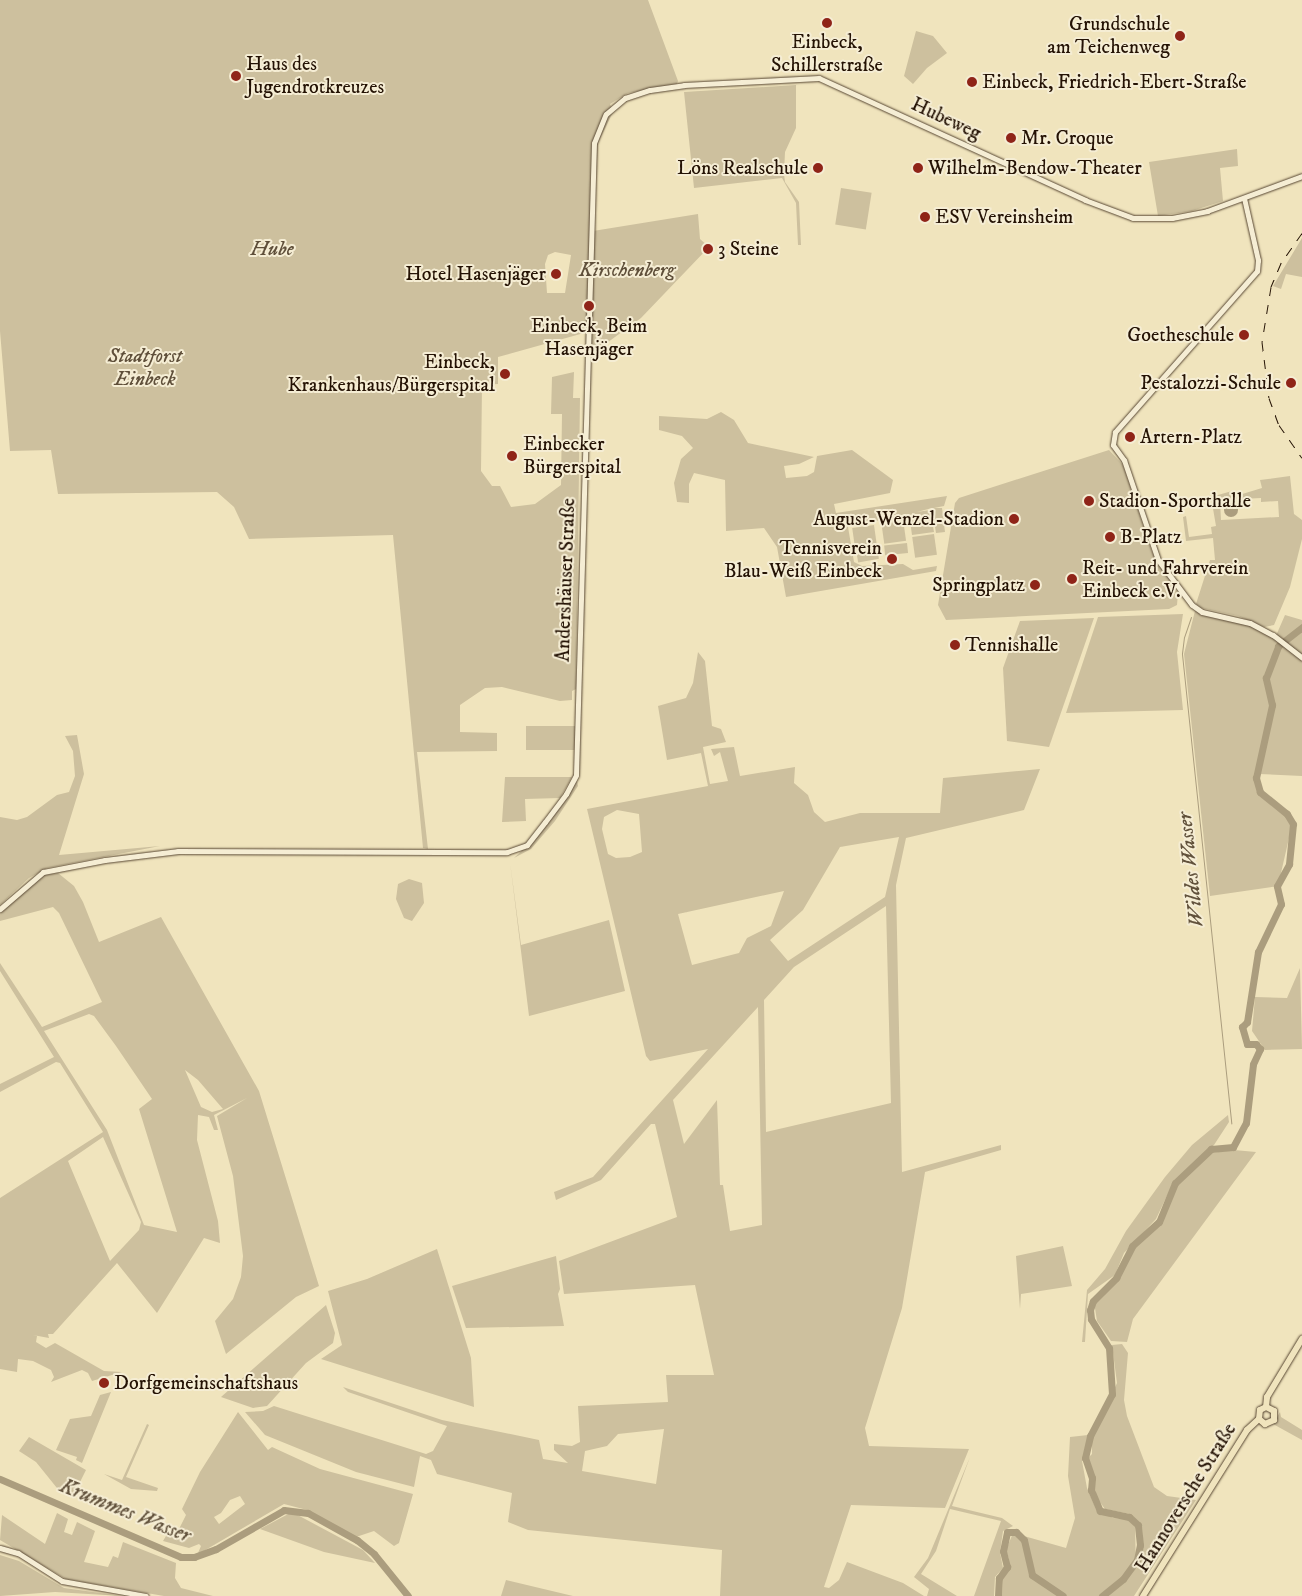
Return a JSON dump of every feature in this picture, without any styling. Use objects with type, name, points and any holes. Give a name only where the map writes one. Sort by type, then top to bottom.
[{"type":"main road","name":"Hannoversche Straße","points":[[1266,1407],[1267,1397],[1302,1339]]},
{"type":"main road","name":"Hannoversche Straße","points":[[1259,1419],[1265,1424],[1274,1420],[1274,1412],[1266,1407]]},
{"type":"main road","name":"Hannoversche Straße","points":[[1143,1596],[1247,1430],[1259,1419],[1260,1410],[1266,1407]]},
{"type":"street","name":"Hubeweg","points":[[684,85],[819,78],[1093,204],[1133,218],[1193,215],[1302,176]]},
{"type":"street","name":"Andershäuser Straße","points":[[0,908],[44,872],[105,860],[178,851],[508,852],[527,845],[575,778],[594,143],[606,114],[625,98],[650,90],[684,85]]},
{"type":"street","points":[[1244,198],[1258,260],[1257,271],[1115,432],[1115,449],[1124,460],[1158,560],[1192,605],[1202,612],[1244,620],[1279,640],[1302,658]]},
{"type":"street","points":[[0,1548],[18,1553],[62,1581],[146,1596]]},
{"type":"green space","name":"Stadtforst Einbeck","points":[[0,0],[648,0],[678,81],[677,84],[628,93],[610,104],[613,112],[598,143],[593,231],[698,214],[700,239],[709,247],[641,318],[589,356],[590,333],[584,333],[498,357],[498,384],[482,385],[481,471],[492,486],[500,486],[511,507],[535,504],[561,485],[562,414],[551,414],[552,377],[574,372],[573,398],[580,398],[576,689],[572,691],[572,700],[560,701],[502,687],[485,688],[460,705],[460,732],[497,733],[497,751],[417,752],[428,849],[423,848],[393,535],[249,539],[234,507],[217,492],[58,494],[51,450],[10,451],[0,331]],"holes":[[[555,252],[571,255],[565,293],[547,293],[545,264],[548,255]]]},
{"type":"green space","points":[[916,31],[933,36],[947,53],[927,68],[913,84],[904,76]]},
{"type":"green space","points":[[796,85],[796,128],[785,152],[784,174],[785,182],[799,202],[801,245],[798,245],[796,203],[782,178],[694,188],[684,92]]},
{"type":"green space","points":[[1237,149],[1238,166],[1220,168],[1223,201],[1192,211],[1158,216],[1149,162]]},
{"type":"green space","points":[[841,188],[872,193],[866,229],[835,225]]},
{"type":"green space","points":[[1302,238],[1302,277],[1286,274],[1281,289],[1273,286]]},
{"type":"green space","points":[[721,412],[734,420],[748,443],[814,457],[799,464],[784,466],[786,478],[807,476],[814,472],[817,456],[852,450],[893,480],[890,493],[834,504],[836,513],[947,496],[944,506],[934,508],[942,508],[945,532],[936,533],[932,508],[917,512],[930,510],[934,532],[912,535],[909,514],[848,527],[854,562],[862,566],[903,564],[913,570],[937,566],[936,571],[786,597],[777,547],[764,528],[726,531],[725,480],[694,473],[689,484],[689,503],[677,502],[674,483],[681,459],[693,448],[682,436],[659,430],[659,416],[707,419]]},
{"type":"green space","points":[[1109,450],[1123,465],[1152,552],[1178,593],[1177,605],[1169,609],[946,620],[938,605],[955,503],[959,498]]},
{"type":"green space","points":[[1290,476],[1294,514],[1302,520],[1302,539],[1290,587],[1274,625],[1264,627],[1238,616],[1201,608],[1196,604],[1210,560],[1215,560],[1213,538],[1186,541],[1183,517],[1186,516],[1189,537],[1212,534],[1211,527],[1216,526],[1211,497],[1232,491],[1233,495],[1239,495],[1262,488],[1260,480]],"holes":[[[1261,498],[1261,502],[1278,501],[1279,517],[1221,520],[1220,500]]]},
{"type":"green space","points":[[903,519],[906,541],[884,544],[881,522]]},
{"type":"green space","points":[[874,525],[877,547],[855,550],[852,528]]},
{"type":"green space","points":[[934,534],[937,555],[915,558],[912,537]]},
{"type":"green space","points":[[907,543],[908,553],[885,555],[884,545]]},
{"type":"green space","points":[[877,548],[879,559],[858,562],[856,552]]},
{"type":"green space","points":[[1195,611],[1250,624],[1275,638],[1285,615],[1302,620],[1302,776],[1259,774],[1274,705],[1267,678],[1282,645],[1280,643],[1264,678],[1270,705],[1255,778],[1259,793],[1286,815],[1292,825],[1278,886],[1210,896],[1184,654]]},
{"type":"green space","points":[[1183,614],[1177,652],[1183,710],[1066,713],[1098,617]]},
{"type":"green space","points":[[1094,618],[1049,747],[1007,741],[1003,668],[1020,621]]},
{"type":"green space","points":[[698,652],[705,661],[712,726],[721,729],[726,742],[703,747],[710,784],[728,781],[720,752],[714,756],[711,749],[734,747],[740,776],[795,767],[794,783],[808,795],[814,812],[825,822],[860,813],[940,813],[943,778],[1040,769],[1024,810],[906,838],[896,885],[902,1172],[1001,1145],[1001,1150],[925,1172],[902,1308],[865,1428],[869,1446],[969,1449],[945,1508],[851,1505],[824,1587],[829,1588],[839,1580],[847,1562],[903,1583],[924,1596],[720,1596],[722,1550],[528,1530],[508,1522],[512,1493],[437,1474],[431,1460],[420,1456],[414,1487],[356,1472],[265,1435],[245,1412],[263,1411],[274,1406],[426,1454],[433,1451],[447,1426],[348,1392],[343,1387],[442,1420],[539,1440],[543,1459],[568,1463],[554,1450],[554,1444],[572,1446],[580,1442],[578,1406],[668,1402],[666,1375],[714,1375],[695,1285],[564,1294],[559,1261],[677,1217],[655,1124],[651,1124],[601,1180],[556,1200],[554,1192],[593,1177],[708,1049],[650,1061],[646,1056],[587,809],[708,786],[701,753],[667,760],[658,706],[686,698],[693,683]],"holes":[[[617,810],[639,814],[642,852],[630,857],[616,858],[608,854],[602,829],[604,817]],[[899,837],[885,897],[788,961],[770,940],[803,910],[840,847]],[[784,891],[771,926],[747,938],[739,953],[692,965],[678,914]],[[886,906],[891,1103],[766,1132],[764,1000],[794,967]],[[758,1007],[762,1225],[730,1231],[723,1185],[720,1185],[717,1100],[684,1144],[673,1100]],[[664,1429],[656,1484],[582,1471],[585,1451],[607,1446],[618,1434]]]},
{"type":"green space","points":[[526,726],[575,726],[575,750],[526,750]]},
{"type":"green space","points":[[77,735],[84,774],[59,855],[160,846],[47,868],[29,878],[0,905],[0,817],[17,820],[27,817],[57,795],[69,792],[75,776],[73,751],[65,736]]},
{"type":"green space","points":[[505,777],[572,777],[560,798],[525,799],[526,821],[502,822]]},
{"type":"green space","points":[[577,781],[578,786],[555,821],[531,849],[514,858],[538,835]]},
{"type":"green space","points":[[510,862],[521,945],[609,920],[625,991],[529,1016]]},
{"type":"green space","points":[[58,873],[74,886],[83,902],[99,942],[161,917],[259,1091],[319,1286],[296,1297],[226,1354],[215,1321],[233,1299],[241,1277],[243,1256],[233,1176],[217,1116],[247,1098],[214,1115],[218,1130],[214,1130],[209,1117],[198,1115],[197,1140],[218,1221],[220,1243],[204,1238],[157,1313],[117,1263],[53,1334],[48,1334],[49,1338],[33,1335],[37,1336],[36,1342],[46,1348],[55,1343],[104,1371],[122,1372],[92,1381],[88,1373],[82,1370],[51,1382],[54,1377],[51,1370],[33,1361],[18,1359],[17,1372],[0,1369],[0,1198],[103,1132],[60,1063],[56,1062],[0,1092],[0,1084],[54,1057],[0,971],[0,963],[42,1027],[102,1002],[59,913],[53,907],[0,921],[0,913],[22,891],[45,875]],"holes":[[[89,1014],[94,1016],[152,1099],[139,1109],[177,1232],[144,1225],[107,1130],[44,1031]],[[185,1070],[198,1080],[223,1109],[212,1112],[201,1107]],[[103,1137],[141,1222],[139,1230],[110,1261],[68,1161]]]},
{"type":"green space","points":[[409,879],[422,883],[424,903],[412,921],[404,918],[396,899],[398,884]]},
{"type":"green space","points":[[1300,968],[1302,1049],[1265,1050],[1252,1031],[1255,997],[1287,998]]},
{"type":"green space","points":[[1228,1115],[1229,1122],[1214,1145],[1172,1185],[1156,1219],[1124,1253],[1115,1275],[1088,1294],[1085,1342],[1082,1342],[1087,1290],[1105,1269],[1126,1231],[1165,1177],[1192,1145]]},
{"type":"green space","points":[[1234,1150],[1256,1152],[1133,1319],[1127,1342],[1111,1341],[1097,1321],[1094,1302],[1118,1280],[1132,1250],[1164,1219],[1172,1193],[1180,1180],[1211,1153]]},
{"type":"green space","points":[[1063,1246],[1072,1286],[1021,1294],[1020,1309],[1016,1256]]},
{"type":"green space","points":[[437,1249],[471,1358],[474,1407],[321,1359],[342,1345],[328,1291],[367,1279]]},
{"type":"green space","points":[[556,1256],[560,1289],[558,1294],[564,1326],[466,1328],[452,1286]]},
{"type":"green space","points":[[326,1305],[335,1333],[333,1343],[306,1363],[267,1406],[253,1408],[221,1397]]},
{"type":"green space","points":[[1122,1344],[1128,1353],[1124,1400],[1127,1416],[1154,1487],[1167,1496],[1196,1500],[1134,1596],[1002,1596],[1003,1576],[1008,1569],[1009,1559],[1006,1550],[1013,1533],[1066,1548],[1075,1518],[1068,1476],[1070,1437],[1088,1435],[1082,1461],[1087,1488],[1096,1509],[1113,1518],[1127,1519],[1135,1526],[1136,1569],[1143,1550],[1142,1527],[1130,1514],[1105,1509],[1097,1498],[1088,1458],[1092,1454],[1092,1437],[1117,1383],[1112,1345]]},
{"type":"green space","points":[[111,1392],[82,1463],[76,1460],[77,1457],[56,1450],[70,1419],[91,1416],[100,1395]]},
{"type":"green space","points":[[238,1412],[268,1450],[272,1447],[320,1469],[413,1494],[399,1543],[394,1546],[374,1531],[356,1537],[307,1510],[284,1504],[198,1553],[201,1546],[199,1544],[189,1548],[163,1541],[169,1531],[179,1529],[186,1515],[182,1509],[200,1472]],"holes":[[[240,1496],[245,1504],[219,1524],[214,1517],[221,1513],[230,1500]]]},
{"type":"green space","points":[[1280,1412],[1281,1417],[1302,1430],[1302,1440],[1273,1424]]},
{"type":"green space","points":[[147,1424],[149,1425],[126,1477],[158,1488],[157,1491],[131,1489],[104,1474],[122,1480]]},
{"type":"green space","points":[[29,1437],[86,1470],[73,1496],[61,1493],[36,1462],[19,1451]]},
{"type":"green space","points":[[970,1457],[952,1506],[1002,1518],[1013,1526],[1003,1531],[1000,1552],[1003,1568],[995,1577],[994,1596],[974,1596],[1001,1521],[950,1509],[936,1551],[921,1574],[957,1596],[927,1596],[929,1589],[914,1577],[928,1558]]},
{"type":"green space","points":[[292,1512],[363,1550],[375,1563],[324,1552],[260,1529]]},
{"type":"green space","points":[[57,1513],[68,1519],[64,1532],[72,1535],[77,1522],[95,1531],[84,1562],[108,1567],[113,1556],[118,1558],[123,1542],[176,1563],[175,1578],[181,1588],[213,1596],[164,1596],[66,1579],[0,1540],[2,1515],[45,1544]]},
{"type":"green space","points":[[0,1555],[19,1561],[64,1588],[122,1596],[55,1592],[0,1596]]},
{"type":"green space","points":[[506,1580],[573,1596],[501,1596]]},
{"type":"shaded area","points":[[1228,503],[1234,503],[1238,510],[1234,517],[1228,517],[1224,513],[1224,507]]},
{"type":"waterway","name":"Wildes Wasser","points":[[1191,617],[1184,637],[1182,654],[1231,1123]]},
{"type":"waterway","name":"Krummes Wasser","points":[[1102,1596],[1123,1579],[1137,1560],[1140,1545],[1138,1525],[1129,1517],[1100,1511],[1091,1490],[1092,1478],[1085,1458],[1090,1436],[1112,1394],[1109,1348],[1091,1319],[1090,1310],[1093,1301],[1116,1278],[1132,1246],[1159,1222],[1175,1183],[1211,1149],[1233,1147],[1246,1123],[1253,1064],[1260,1049],[1256,1044],[1247,1044],[1242,1027],[1247,1022],[1258,952],[1281,904],[1277,886],[1289,864],[1293,824],[1287,814],[1260,792],[1256,778],[1272,705],[1266,678],[1278,646],[1302,627]]},
{"type":"waterway","name":"Krummes Wasser","points":[[0,1479],[181,1557],[194,1557],[216,1549],[284,1510],[308,1513],[357,1540],[374,1554],[408,1596]]},
{"type":"waterway","name":"Krummes Wasser","points":[[998,1596],[999,1578],[1007,1567],[1003,1551],[1007,1532],[1016,1532],[1024,1540],[1032,1575],[1063,1596]]},
{"type":"railway","points":[[1302,233],[1281,263],[1271,287],[1262,342],[1269,398],[1279,425],[1302,458]]},
{"type":"place","name":"Einbeck, Schillerstraße","points":[[827,23]]},
{"type":"place","name":"Grundschule am Teichenweg","points":[[1180,36]]},
{"type":"place","name":"Haus des Jugendrotkreuzes","points":[[236,76]]},
{"type":"place","name":"Einbeck, Friedrich-Ebert-Straße","points":[[972,82]]},
{"type":"place","name":"Mr. Croque","points":[[1011,138]]},
{"type":"place","name":"Löns Realschule","points":[[818,168]]},
{"type":"place","name":"Wilhelm-Bendow-Theater","points":[[918,168]]},
{"type":"place","name":"ESV Vereinsheim","points":[[925,217]]},
{"type":"place","name":"3 Steine","points":[[708,249]]},
{"type":"place","name":"Hotel Hasenjäger","points":[[556,274]]},
{"type":"place","name":"Einbeck, Beim Hasenjäger","points":[[589,306]]},
{"type":"place","name":"Goetheschule","points":[[1244,335]]},
{"type":"place","name":"Einbeck, Krankenhaus/Bürgerspital","points":[[505,374]]},
{"type":"place","name":"Pestalozzi-Schule","points":[[1291,383]]},
{"type":"place","name":"Artern-Platz","points":[[1130,437]]},
{"type":"place","name":"Einbecker Bürgerspital","points":[[512,456]]},
{"type":"place","name":"Stadion-Sporthalle","points":[[1089,501]]},
{"type":"place","name":"August-Wenzel-Stadion","points":[[1014,519]]},
{"type":"place","name":"B-Platz","points":[[1110,537]]},
{"type":"place","name":"Tennisverein Blau-Weiß Einbeck","points":[[892,559]]},
{"type":"place","name":"Reit- und Fahrverein Einbeck e.V.","points":[[1072,579]]},
{"type":"place","name":"Springplatz","points":[[1035,585]]},
{"type":"place","name":"Tennishalle","points":[[955,645]]},
{"type":"place","name":"Dorfgemeinschaftshaus","points":[[104,1383]]},
{"type":"park label","name":"Hube","points":[[272,249]]},
{"type":"park label","name":"Kirschenberg","points":[[627,270]]}]
